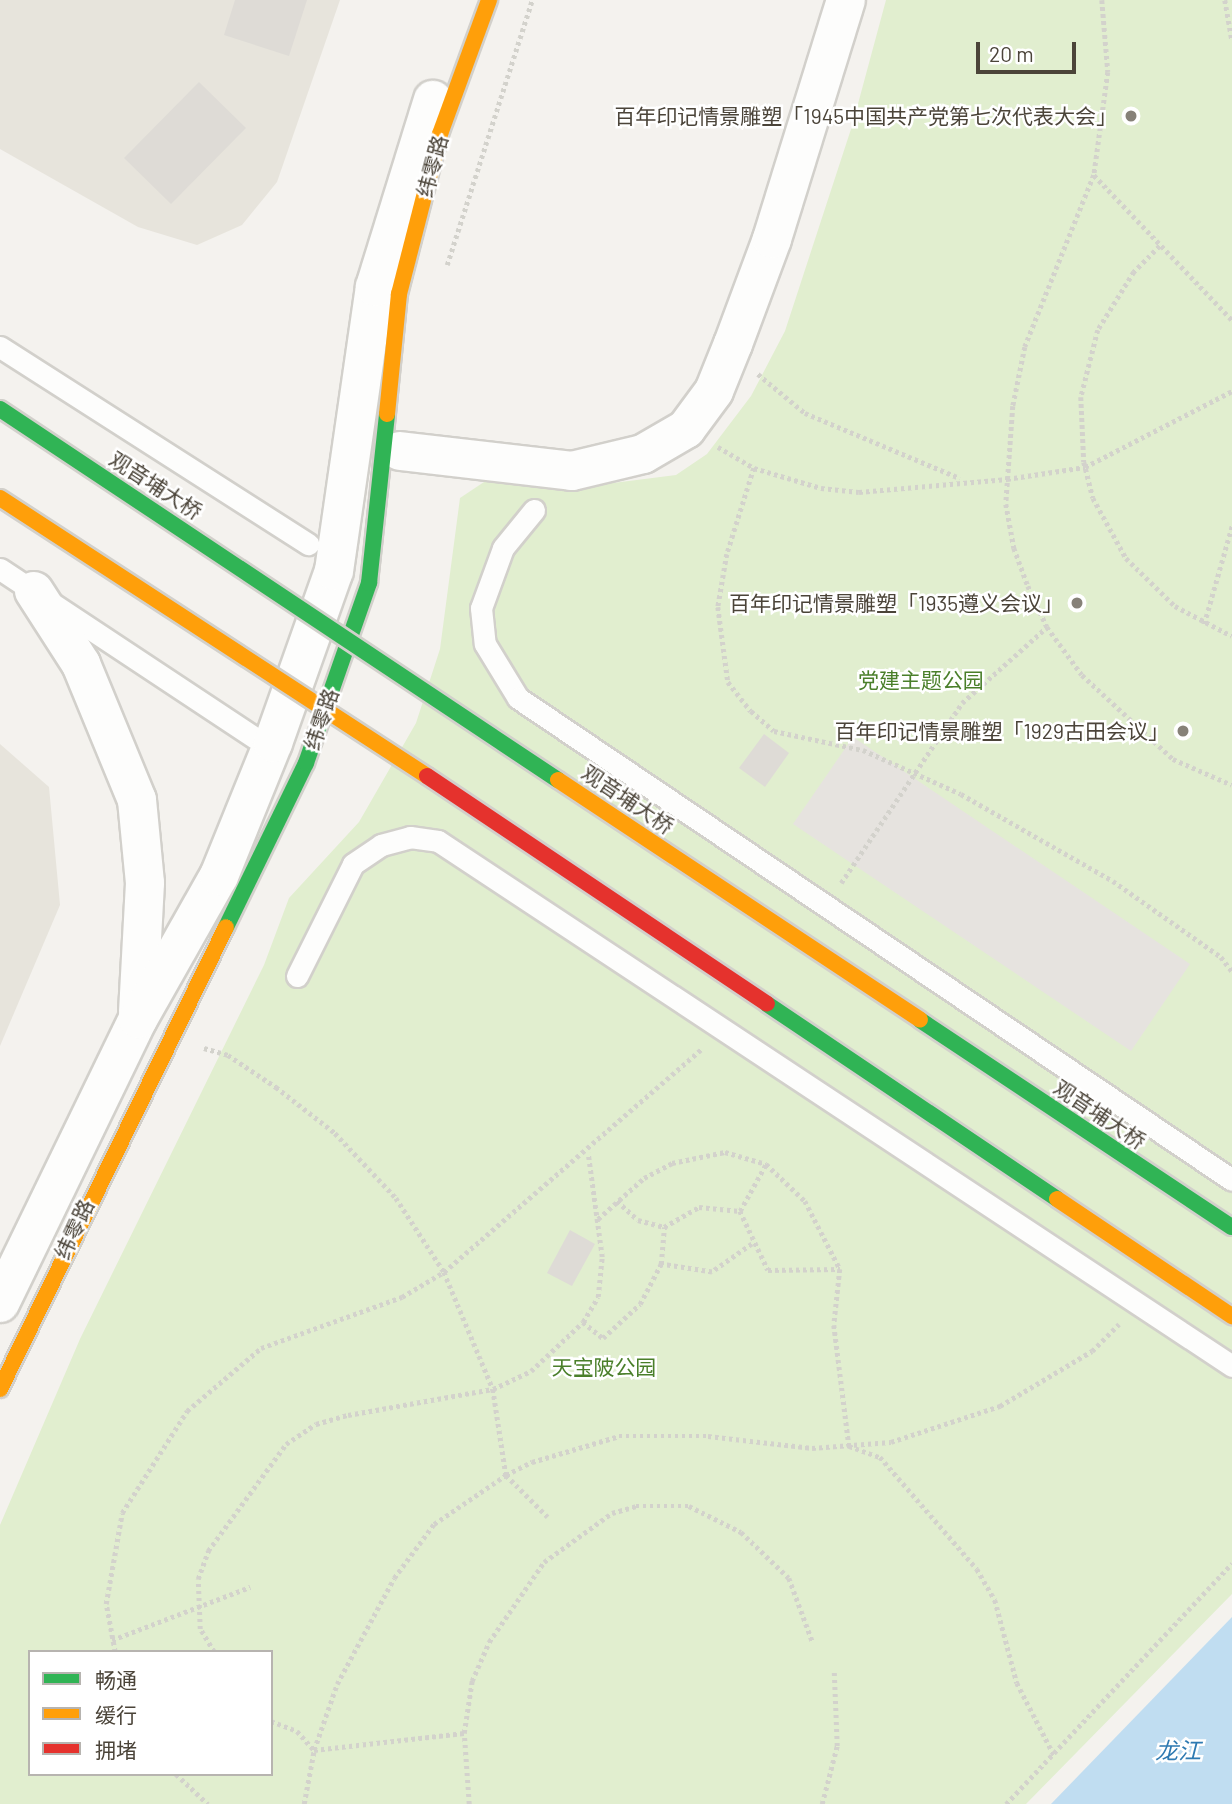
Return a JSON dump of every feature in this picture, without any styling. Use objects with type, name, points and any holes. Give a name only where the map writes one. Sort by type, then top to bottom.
[{"type":"main road","name":"纬零路","points":[[0,1389],[306,763],[369,583],[399,294],[440,134],[489,0]]},
{"type":"main road","name":"观音埔大桥","points":[[0,409],[1232,1227]]},
{"type":"main road","points":[[0,498],[341,718],[1232,1316]]},
{"type":"street","name":"纬零路","points":[[0,1303],[138,1019],[219,876],[334,571],[374,287],[424,122],[470,0]]},
{"type":"street","points":[[400,451],[572,471],[643,454],[687,429],[715,391],[733,344],[813,114],[846,0]]},
{"type":"street","points":[[34,591],[81,664],[137,800],[145,883],[138,1019]]},
{"type":"lane","points":[[0,347],[308,544]]},
{"type":"lane","points":[[534,510],[503,548],[481,608],[485,644],[518,698],[1232,1180]]},
{"type":"lane","points":[[0,569],[255,738]]},
{"type":"lane","points":[[297,976],[353,864],[381,845],[410,837],[438,841],[1232,1366]]},
{"type":"path","points":[[445,271],[532,0]]},
{"type":"path","points":[[1102,0],[1108,72],[1094,175],[1025,347],[1013,406],[1007,479],[1014,548],[1047,627],[1082,675],[1173,759],[1232,785]]},
{"type":"path","points":[[1225,0],[1232,40]]},
{"type":"path","points":[[1094,175],[1232,320]]},
{"type":"path","points":[[1160,246],[1114,300],[1087,363],[1080,431],[1085,467],[1093,498],[1126,558],[1175,606],[1204,624],[1232,636]]},
{"type":"path","points":[[733,344],[773,391],[805,413],[960,479]]},
{"type":"path","points":[[687,429],[754,468],[821,488],[859,492],[960,479],[1007,479],[1085,467],[1232,391]]},
{"type":"path","points":[[754,468],[727,554],[718,607],[728,682],[774,731],[863,750],[915,770],[1113,881],[1221,957],[1232,971]]},
{"type":"path","points":[[1204,624],[1232,526]]},
{"type":"path","points":[[835,891],[868,849],[915,770],[962,703],[1047,627]]},
{"type":"path","points":[[114,1650],[106,1604],[122,1513],[187,1411],[261,1348],[402,1297],[444,1272],[588,1153],[708,1043]]},
{"type":"path","points":[[193,1045],[228,1055],[334,1133],[396,1198],[444,1272],[493,1389],[506,1475],[548,1517]]},
{"type":"path","points":[[598,1219],[617,1201],[672,1163],[725,1152],[766,1164],[805,1201],[840,1269],[834,1325],[849,1446]]},
{"type":"path","points":[[213,1650],[200,1629],[197,1608],[198,1579],[208,1551],[286,1444],[316,1424],[337,1418],[493,1389],[531,1371],[583,1322],[598,1297],[598,1219],[588,1153]]},
{"type":"path","points":[[766,1164],[740,1211],[752,1244],[768,1270],[840,1269]]},
{"type":"path","points":[[617,1201],[638,1220],[664,1227],[699,1207],[740,1211]]},
{"type":"path","points":[[583,1322],[603,1338],[640,1304],[661,1264],[664,1227]]},
{"type":"path","points":[[661,1264],[712,1272],[752,1244]]},
{"type":"path","points":[[304,1804],[314,1751],[337,1684],[394,1578],[434,1524],[506,1475],[532,1461],[619,1436],[849,1446],[955,1425],[1000,1406],[1092,1351],[1125,1318]]},
{"type":"path","points":[[849,1446],[880,1457],[897,1483],[957,1539],[977,1569],[995,1600],[1017,1683],[1054,1755]]},
{"type":"path","points":[[469,1804],[464,1733],[472,1681],[514,1598],[569,1540],[636,1506],[689,1506],[741,1531],[789,1578],[813,1643]]},
{"type":"path","points":[[1006,1804],[1232,1563]]},
{"type":"path","points":[[111,1640],[250,1587]]},
{"type":"path","points":[[822,1804],[836,1746],[834,1672]]},
{"type":"path","points":[[273,1722],[297,1731],[314,1751]]},
{"type":"path","points":[[314,1751],[464,1733]]},
{"type":"path","points":[[178,1776],[208,1804]]},
{"type":"shaded area","points":[[0,0],[340,0],[277,182],[242,225],[197,245],[138,227],[0,149]]},
{"type":"shaded area","points":[[853,737],[1190,964],[1131,1051],[793,824]]},
{"type":"shaded area","points":[[0,744],[49,787],[60,905],[0,1046]]},
{"type":"green space","points":[[886,0],[1232,0],[1232,1594],[1026,1804],[0,1804],[0,1525],[80,1339],[264,965],[289,898],[359,822],[416,723],[440,649],[460,498],[493,476],[613,483],[676,475],[707,454],[751,396],[785,331],[852,126]]},
{"type":"water","name":"龙江","points":[[1232,1617],[1232,1804],[1051,1804]]},
{"type":"building","points":[[235,0],[307,0],[289,56],[224,35]]},
{"type":"building","points":[[199,82],[246,128],[171,204],[124,158]]},
{"type":"building","points":[[764,734],[789,753],[765,787],[739,768]]},
{"type":"building","points":[[570,1230],[595,1244],[572,1286],[547,1273]]},
{"type":"traffic: fast","points":[[0,409],[558,780]]},
{"type":"traffic: fast","points":[[226,927],[306,763],[369,583],[387,414]]},
{"type":"traffic: fast","points":[[767,1004],[1057,1199]]},
{"type":"traffic: fast","points":[[920,1020],[1232,1227]]},
{"type":"traffic: slow","points":[[387,414],[399,294],[440,134],[489,0]]},
{"type":"traffic: slow","points":[[0,498],[427,776]]},
{"type":"traffic: slow","points":[[558,780],[920,1020]]},
{"type":"traffic: slow","points":[[0,1389],[226,927]]},
{"type":"traffic: slow","points":[[1057,1199],[1232,1316]]},
{"type":"traffic: jam","points":[[427,776],[767,1004]]},
{"type":"place","name":"百年印记情景雕塑「1945中国共产党第七次代表大会」","points":[[1131,116]]},
{"type":"place","name":"百年印记情景雕塑「1935遵义会议」","points":[[1077,603]]},
{"type":"place","name":"百年印记情景雕塑「1929古田会议」","points":[[1183,731]]},
{"type":"park label","name":"党建主题公园","points":[[921,680]]},
{"type":"park label","name":"天宝陂公园","points":[[604,1367]]}]
